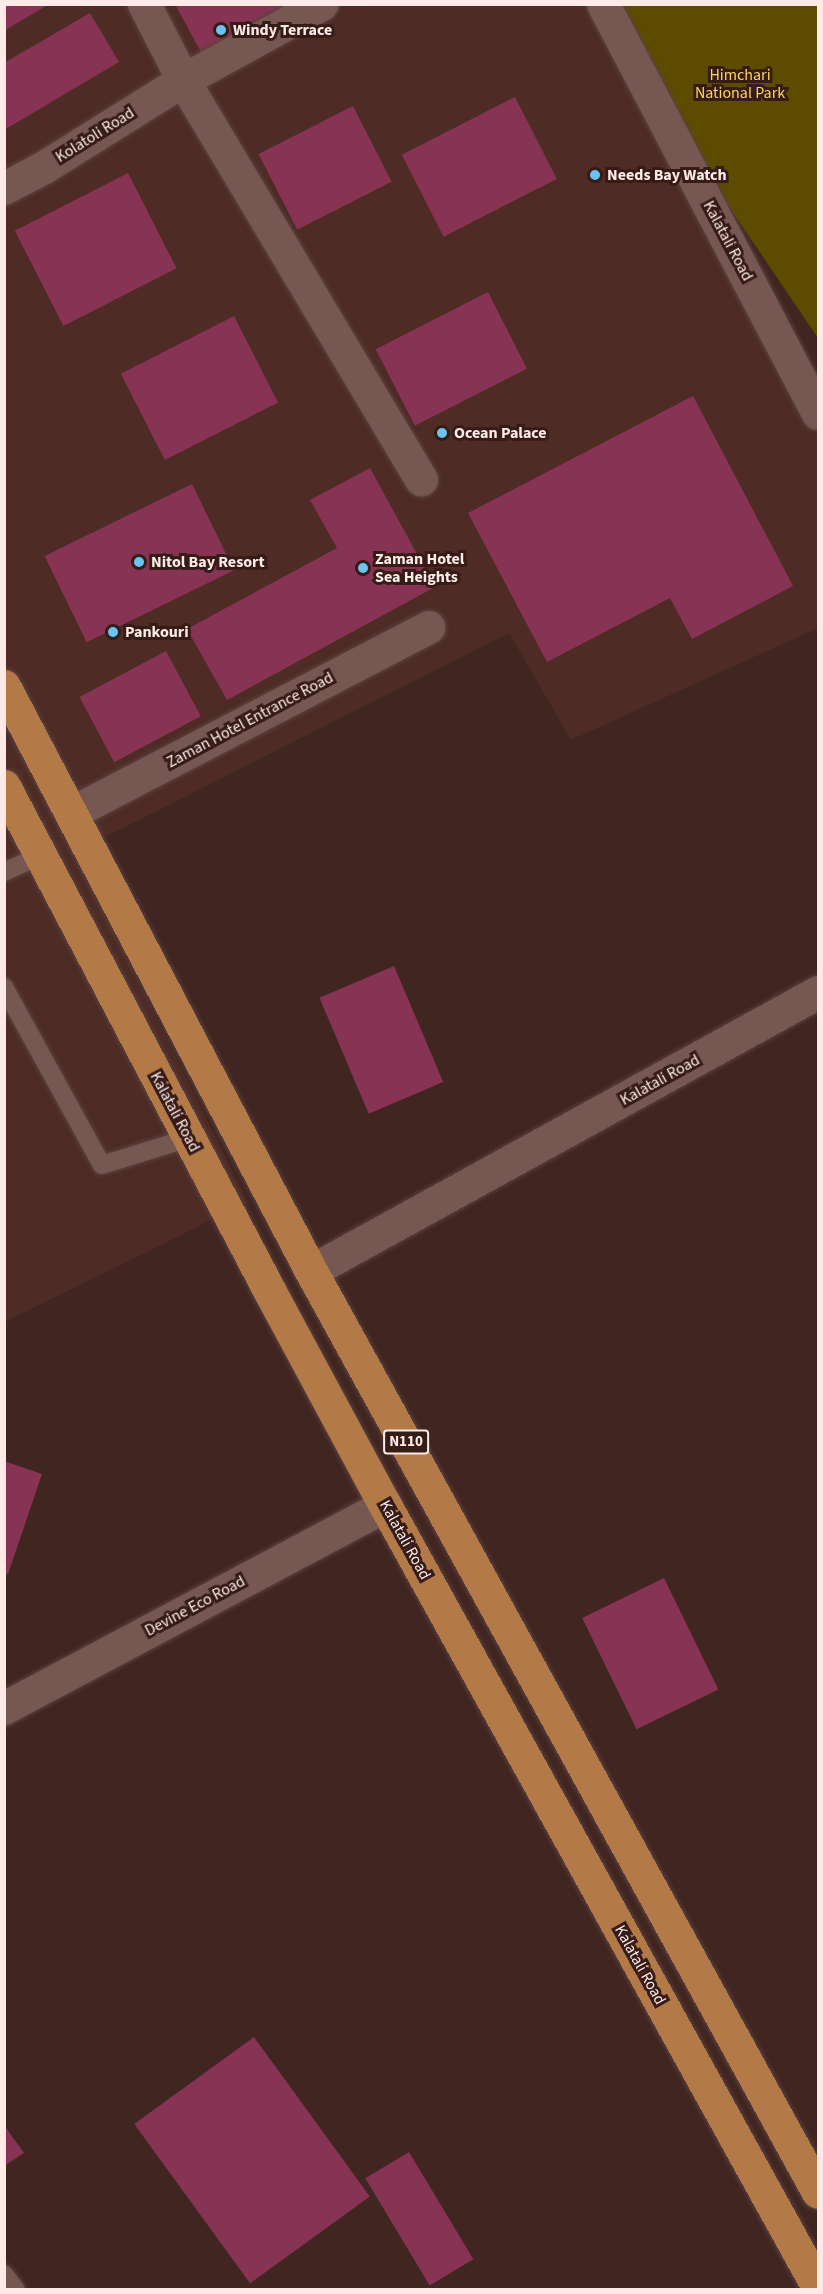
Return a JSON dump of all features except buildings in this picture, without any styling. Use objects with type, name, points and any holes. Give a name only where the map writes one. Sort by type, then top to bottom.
[{"type":"highway","name":"N110","points":[[4,686],[311,1270],[819,2192]]},
{"type":"highway","name":"Kalatali Road","points":[[4,786],[385,1505],[819,2287]]},
{"type":"street","points":[[144,4],[183,80],[421,480]]},
{"type":"street","name":"Kolatoli Road","points":[[4,188],[44,167],[183,80],[321,4]]},
{"type":"street","name":"Kalatali Road","points":[[603,4],[819,413]]},
{"type":"street","name":"Zaman Hotel Entrance Road","points":[[71,813],[429,627]]},
{"type":"street","name":"Kalatali Road","points":[[311,1270],[819,992]]},
{"type":"street","name":"Devine Eco Road","points":[[4,1708],[385,1505]]},
{"type":"lane","points":[[4,872],[41,855]]},
{"type":"lane","points":[[4,987],[102,1165],[189,1138]]},
{"type":"lane","points":[[4,2274],[16,2289]]},
{"type":"shaded area","points":[[5,5],[605,5],[818,410],[818,628],[571,740],[509,633],[74,853],[248,1202],[5,1322]]},
{"type":"green space","name":"Himchari National Park","points":[[623,5],[818,5],[818,338],[630,61]]},
{"type":"place","name":"Windy Terrace","points":[[221,30]]},
{"type":"place","name":"Needs Bay Watch","points":[[595,175]]},
{"type":"place","name":"Ocean Palace","points":[[442,433]]},
{"type":"place","name":"Nitol Bay Resort","points":[[139,562]]},
{"type":"place","name":"Zaman Hotel Sea Heights","points":[[363,568]]},
{"type":"place","name":"Pankouri","points":[[113,632]]}]
